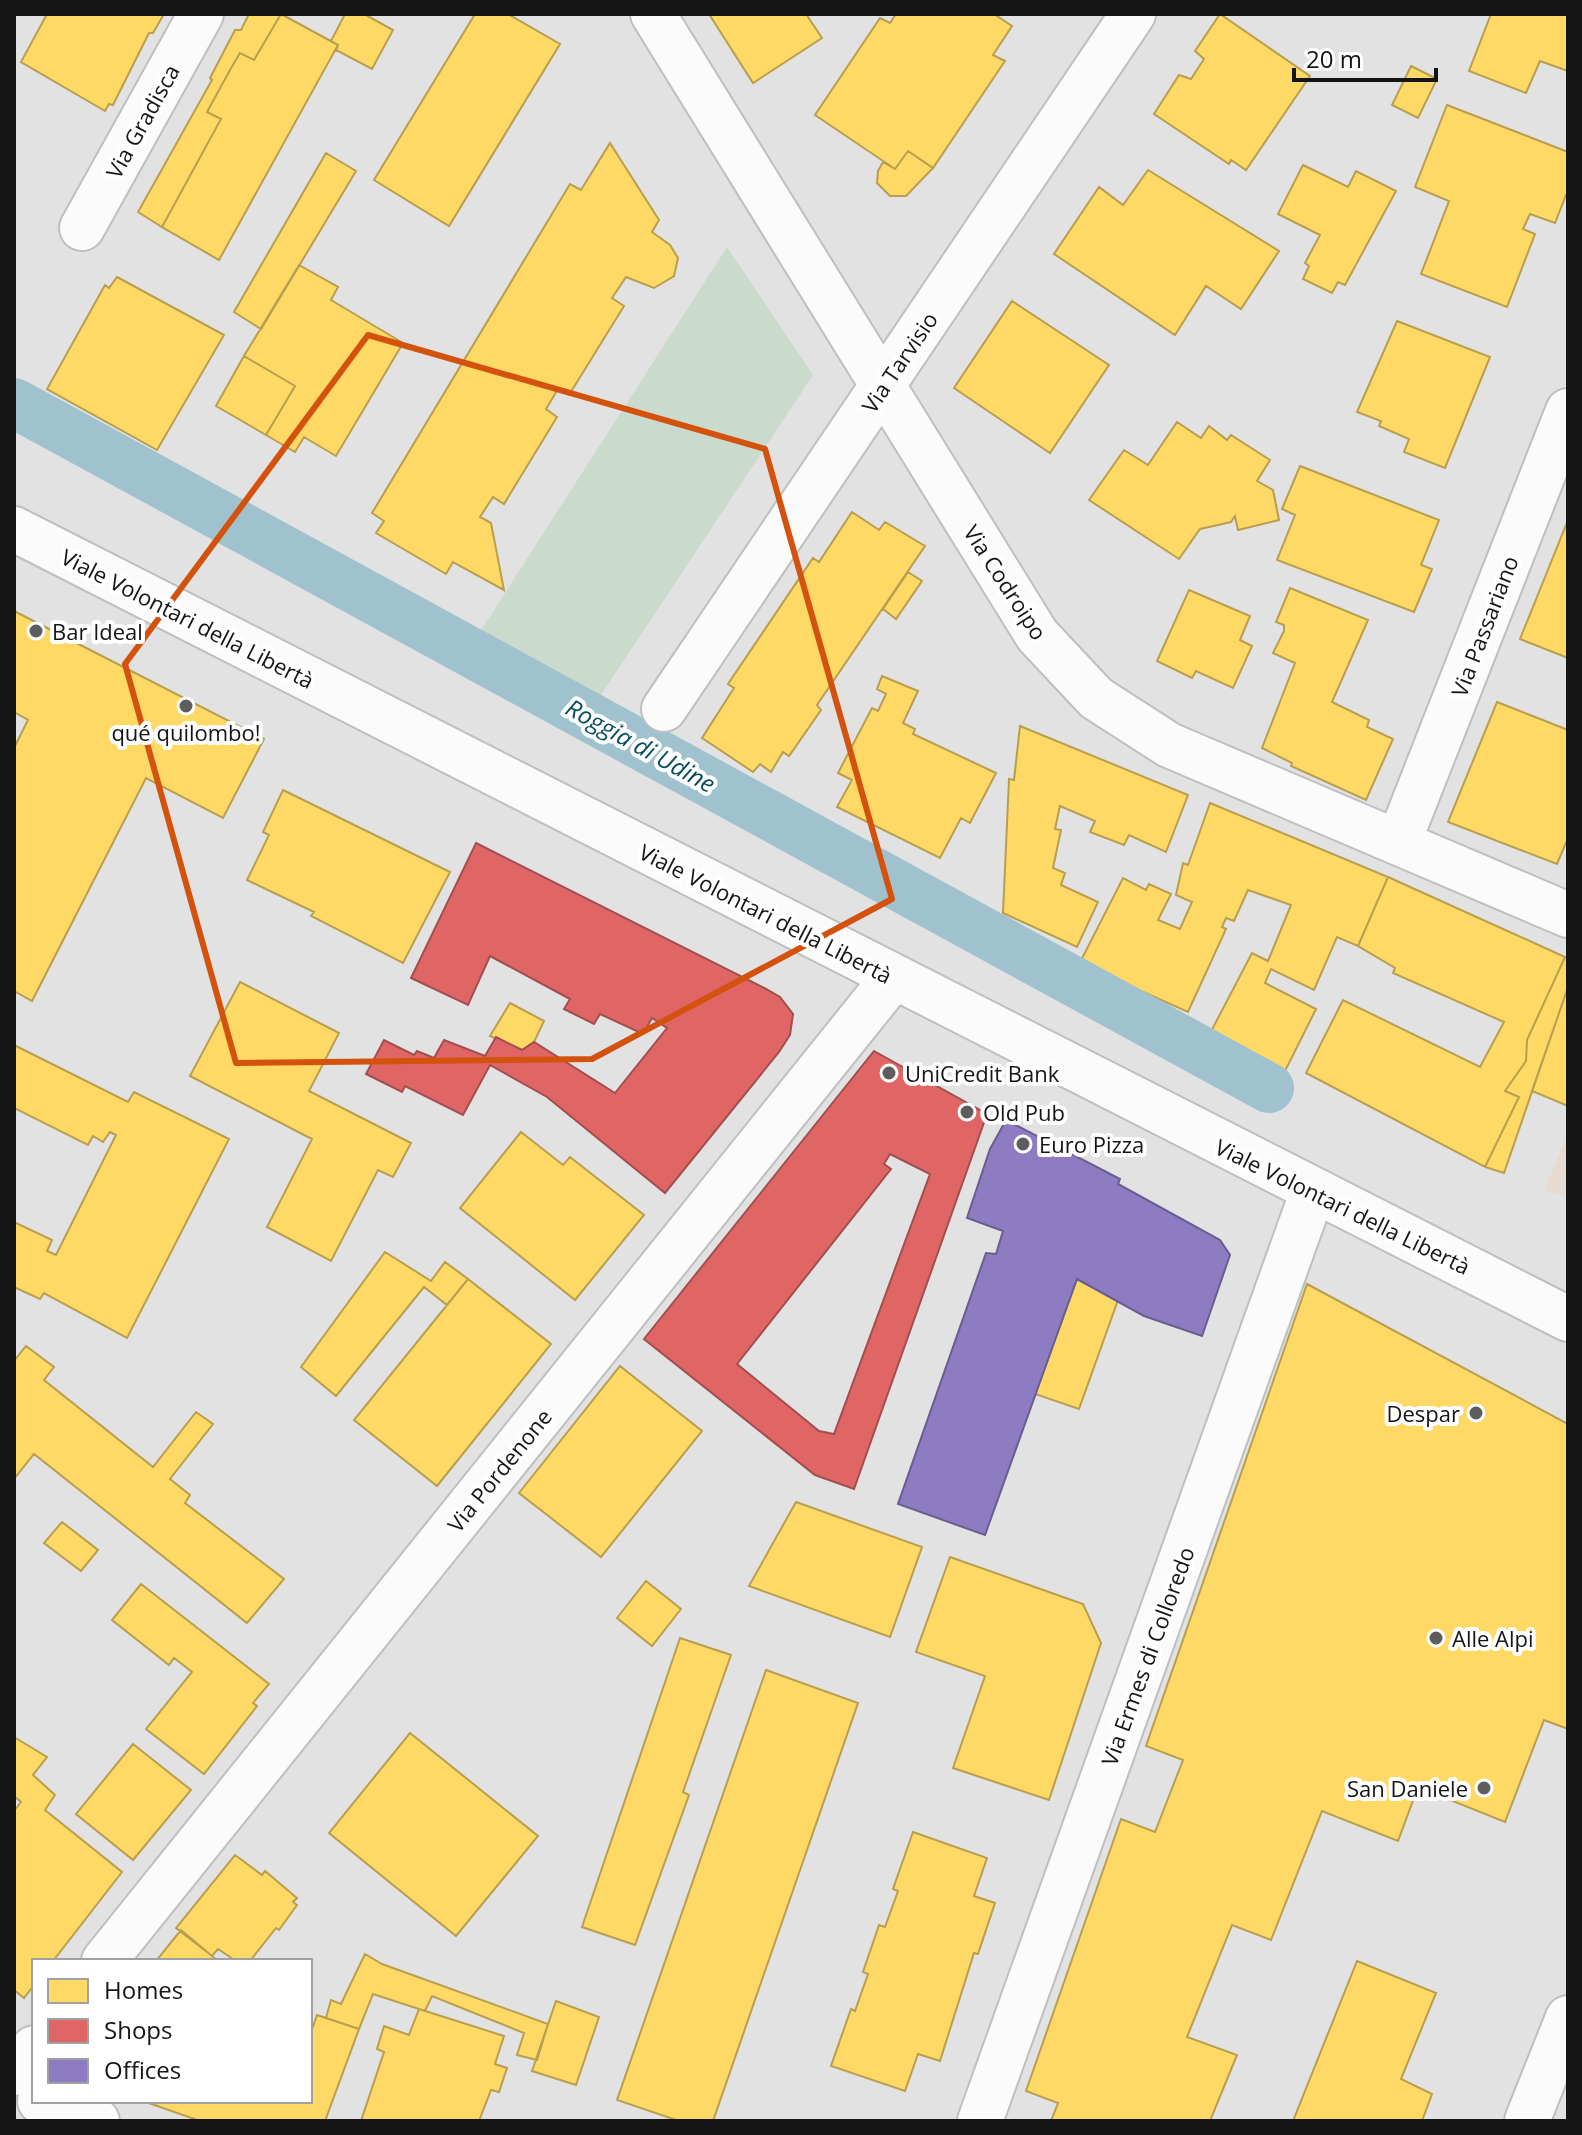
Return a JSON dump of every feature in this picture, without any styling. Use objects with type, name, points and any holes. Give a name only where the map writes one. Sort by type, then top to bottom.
[{"type":"street","name":"Via Gradisca","points":[[82,228],[201,14]]},
{"type":"street","name":"Via Codroipo","points":[[653,14],[1037,635],[1096,698],[1169,745],[1568,915]]},
{"type":"street","name":"Via Tarvisio","points":[[664,709],[1133,14]]},
{"type":"street","name":"Via Passariano","points":[[1399,841],[1568,411]]},
{"type":"street","name":"Viale Volontari della Libertà","points":[[15,531],[1519,1293]]},
{"type":"street","name":"Via Pordenone","points":[[106,1959],[893,978]]},
{"type":"street","name":"Via Ermes di Colloredo","points":[[980,2121],[1313,1191]]},
{"type":"street","points":[[1519,1293],[1568,1301]]},
{"type":"street","points":[[1519,1293],[1568,1319]]},
{"type":"street","points":[[1519,1293],[1568,1335]]},
{"type":"street","points":[[1527,2121],[1568,2018]]},
{"type":"street","points":[[14,2073],[32,2050]]},
{"type":"street","points":[[46,2103],[97,2121]]},
{"type":"highlighted area","points":[[368,335],[765,449],[892,899],[592,1059],[236,1063],[125,664]]},
{"type":"shaded area","points":[[1568,1134],[1568,1197],[1544,1190]]},
{"type":"green space","points":[[727,247],[813,375],[599,698],[480,632]]},
{"type":"building: Homes","points":[[47,14],[164,14],[153,33],[149,33],[113,105],[109,104],[105,111],[21,62]]},
{"type":"building: Homes","points":[[249,14],[281,14],[254,60],[240,53],[230,70],[207,112],[221,119],[162,227],[138,212],[212,80],[210,78],[235,30],[241,30]]},
{"type":"building: Homes","points":[[281,14],[338,45],[219,260],[162,227],[221,119],[207,112],[230,70],[240,53],[254,60]]},
{"type":"building: Homes","points":[[345,14],[364,14],[393,30],[372,69],[336,50],[338,45],[331,41]]},
{"type":"building: Homes","points":[[475,14],[508,14],[560,44],[449,226],[374,180]]},
{"type":"building: Homes","points":[[709,14],[806,14],[822,38],[753,83]]},
{"type":"building: Homes","points":[[896,14],[994,14],[1012,26],[993,55],[1005,61],[933,168],[908,151],[895,169],[815,115],[880,18],[890,23]]},
{"type":"building: Homes","points":[[1220,14],[1310,76],[1246,170],[1231,160],[1229,164],[1154,114],[1179,75],[1191,79],[1204,59],[1195,51]]},
{"type":"building: Homes","points":[[1491,14],[1568,14],[1568,71],[1540,61],[1526,93],[1469,71]]},
{"type":"building: Homes","points":[[1411,66],[1437,79],[1418,118],[1392,105]]},
{"type":"building: Homes","points":[[1447,105],[1568,152],[1568,190],[1555,223],[1530,214],[1523,229],[1535,234],[1507,307],[1421,274],[1449,201],[1415,187]]},
{"type":"building: Homes","points":[[610,143],[659,220],[652,232],[670,245],[678,258],[674,276],[654,288],[626,277],[612,298],[624,306],[569,395],[558,389],[546,409],[557,417],[504,504],[493,497],[480,517],[491,523],[504,590],[453,562],[446,574],[376,533],[384,521],[372,513],[570,184],[581,190]]},
{"type":"building: Homes","points":[[908,151],[933,168],[906,196],[890,196],[877,183],[878,171],[883,162],[895,169]]},
{"type":"building: Homes","points":[[326,153],[356,171],[261,329],[234,312]]},
{"type":"building: Homes","points":[[1303,165],[1348,187],[1356,171],[1396,191],[1345,285],[1338,282],[1332,293],[1303,279],[1309,266],[1305,263],[1320,235],[1278,214]]},
{"type":"building: Homes","points":[[1148,170],[1279,251],[1241,309],[1206,286],[1175,335],[1054,254],[1099,187],[1123,205]]},
{"type":"building: Homes","points":[[299,265],[338,287],[331,300],[403,343],[336,456],[304,437],[295,452],[266,435],[295,386],[244,356]]},
{"type":"building: Homes","points":[[117,277],[224,335],[157,450],[47,389],[105,285],[109,288]]},
{"type":"building: Homes","points":[[1012,301],[1109,365],[1050,453],[954,388]]},
{"type":"building: Homes","points":[[1397,321],[1490,357],[1445,468],[1404,452],[1409,439],[1379,426],[1381,421],[1357,412]]},
{"type":"building: Homes","points":[[244,356],[295,386],[266,435],[216,406]]},
{"type":"building: Homes","points":[[1177,422],[1201,438],[1209,426],[1227,440],[1231,435],[1270,460],[1257,481],[1273,490],[1279,520],[1238,530],[1235,516],[1231,522],[1200,529],[1179,559],[1089,500],[1124,450],[1148,465]]},
{"type":"building: Homes","points":[[1300,466],[1439,520],[1421,565],[1432,569],[1414,612],[1277,560],[1295,515],[1282,509]]},
{"type":"building: Homes","points":[[852,512],[879,530],[885,522],[925,546],[817,705],[821,710],[789,756],[783,752],[771,772],[760,764],[753,772],[702,738],[734,688],[728,684],[813,558],[819,562]]},
{"type":"building: Homes","points":[[1568,520],[1568,658],[1520,639]]},
{"type":"building: Homes","points":[[908,572],[922,581],[896,619],[883,609]]},
{"type":"building: Homes","points":[[1290,588],[1368,620],[1332,702],[1369,720],[1367,727],[1393,739],[1366,800],[1291,766],[1292,763],[1262,748],[1295,663],[1273,653],[1284,631],[1284,625],[1276,622]]},
{"type":"building: Homes","points":[[1189,590],[1250,616],[1240,640],[1252,646],[1233,688],[1196,671],[1192,678],[1157,661]]},
{"type":"building: Homes","points":[[14,611],[264,739],[223,818],[146,778],[32,1001],[14,991],[14,748],[28,720],[14,712]]},
{"type":"building: Homes","points":[[882,676],[918,691],[903,723],[915,729],[913,734],[996,773],[970,823],[961,818],[940,858],[837,807],[852,780],[838,773],[872,708],[878,711],[886,694],[877,689]]},
{"type":"building: Homes","points":[[1497,702],[1568,730],[1568,838],[1557,864],[1448,822]]},
{"type":"building: Homes","points":[[1020,726],[1188,795],[1166,852],[1129,835],[1124,845],[1090,832],[1095,821],[1060,806],[1055,829],[1061,830],[1053,868],[1065,873],[1061,885],[1098,902],[1077,947],[1003,913],[1009,779],[1014,780]]},
{"type":"building: Homes","points":[[283,790],[450,872],[403,963],[311,916],[314,912],[247,880],[269,835],[263,832]]},
{"type":"building: Homes","points":[[1210,803],[1388,877],[1358,946],[1337,937],[1314,990],[1271,969],[1265,983],[1316,1009],[1281,1079],[1206,1041],[1252,953],[1268,961],[1291,905],[1248,890],[1234,921],[1226,918],[1222,927],[1226,929],[1188,1012],[1128,985],[1121,999],[1075,972],[1123,878],[1146,890],[1149,884],[1171,894],[1158,920],[1180,929],[1192,902],[1176,895],[1183,863],[1188,865]]},
{"type":"building: Homes","points":[[1388,877],[1565,957],[1527,1040],[1526,1061],[1505,1091],[1519,1097],[1485,1167],[1306,1073],[1343,1000],[1480,1067],[1504,1022],[1393,973],[1395,968],[1358,946]]},
{"type":"building: Homes","points":[[1565,957],[1568,959],[1568,987],[1504,1173],[1485,1167],[1519,1097],[1505,1091],[1526,1061],[1527,1040]]},
{"type":"building: Homes","points":[[240,982],[339,1033],[309,1091],[411,1143],[393,1177],[378,1170],[331,1261],[267,1227],[312,1139],[190,1076]]},
{"type":"building: Homes","points":[[1568,987],[1568,1106],[1532,1091]]},
{"type":"building: Homes","points":[[510,1003],[544,1021],[534,1042],[522,1050],[490,1036]]},
{"type":"building: Homes","points":[[14,1045],[128,1102],[134,1092],[229,1139],[127,1338],[44,1293],[40,1299],[14,1287],[14,1222],[52,1240],[47,1251],[56,1255],[116,1135],[110,1132],[103,1142],[93,1136],[88,1145],[14,1108]]},
{"type":"building: Homes","points":[[521,1132],[563,1165],[570,1157],[644,1215],[575,1300],[460,1208]]},
{"type":"building: Homes","points":[[385,1252],[431,1281],[445,1262],[468,1279],[447,1305],[424,1287],[336,1396],[301,1367]]},
{"type":"building: Homes","points":[[468,1279],[551,1344],[437,1486],[354,1420]]},
{"type":"building: Homes","points":[[1077,1279],[1118,1300],[1079,1409],[1035,1394]]},
{"type":"building: Homes","points":[[1307,1284],[1568,1424],[1568,1729],[1544,1720],[1505,1822],[1418,1787],[1398,1841],[1322,1811],[1271,1940],[1232,1925],[1187,2037],[1237,2055],[1210,2121],[1051,2121],[1058,2103],[1026,2091],[1121,1819],[1155,1832],[1183,1760],[1146,1746]]},
{"type":"building: Homes","points":[[26,1346],[54,1367],[44,1380],[153,1467],[196,1412],[213,1424],[170,1479],[190,1495],[185,1503],[284,1579],[247,1623],[34,1454],[14,1479],[14,1361]]},
{"type":"building: Homes","points":[[620,1366],[702,1431],[601,1557],[519,1493]]},
{"type":"building: Homes","points":[[796,1502],[922,1547],[890,1637],[749,1586]]},
{"type":"building: Homes","points":[[62,1522],[98,1550],[81,1571],[44,1543]]},
{"type":"building: Homes","points":[[950,1557],[1083,1604],[1101,1643],[1049,1800],[953,1768],[985,1676],[916,1652]]},
{"type":"building: Homes","points":[[646,1581],[681,1609],[652,1646],[617,1618]]},
{"type":"building: Homes","points":[[141,1584],[269,1684],[253,1703],[257,1706],[204,1774],[146,1729],[192,1672],[174,1658],[169,1665],[112,1620]]},
{"type":"building: Homes","points":[[680,1638],[731,1655],[683,1792],[689,1795],[635,1945],[582,1927]]},
{"type":"building: Homes","points":[[766,1670],[858,1703],[713,2121],[679,2121],[617,2100]]},
{"type":"building: Homes","points":[[410,1733],[538,1836],[456,1936],[329,1833]]},
{"type":"building: Homes","points":[[14,1737],[47,1757],[33,1775],[55,1795],[45,1810],[122,1872],[55,1959],[32,1959],[32,1988],[24,1998],[14,1990],[14,1811],[21,1802],[14,1796]]},
{"type":"building: Homes","points":[[133,1744],[191,1790],[133,1860],[76,1814]]},
{"type":"building: Homes","points":[[913,1832],[987,1858],[974,1896],[995,1903],[978,1954],[974,1953],[940,2061],[918,2054],[905,2091],[831,2066],[851,2009],[855,2011],[868,1974],[863,1972],[879,1925],[885,1927],[898,1891],[893,1889]]},
{"type":"building: Homes","points":[[235,1855],[262,1875],[265,1871],[297,1898],[293,1902],[297,1905],[279,1930],[276,1928],[252,1959],[233,1959],[218,1949],[212,1956],[176,1928]]},
{"type":"building: Homes","points":[[181,1930],[216,1959],[158,1959]]},
{"type":"building: Homes","points":[[365,1954],[382,1964],[548,2024],[537,2060],[517,2055],[524,2033],[432,1996],[425,2011],[373,1994],[359,2029],[326,2018],[331,2000],[341,2004]]},
{"type":"building: Homes","points":[[1357,1961],[1436,1993],[1401,2079],[1432,2094],[1422,2121],[1293,2121]]},
{"type":"building: Homes","points":[[556,2001],[599,2017],[576,2085],[532,2071]]},
{"type":"building: Homes","points":[[419,2009],[504,2036],[495,2064],[507,2068],[499,2092],[491,2090],[479,2121],[361,2121],[384,2052],[377,2049],[384,2026],[409,2035]]},
{"type":"building: Homes","points":[[317,2015],[359,2029],[325,2121],[200,2121],[149,2103],[312,2103],[312,2029]]},
{"type":"building: Shops","points":[[476,843],[766,989],[780,997],[793,1014],[790,1035],[779,1052],[665,1193],[547,1097],[490,1065],[463,1115],[405,1086],[402,1092],[366,1074],[384,1040],[414,1055],[417,1051],[434,1058],[444,1040],[485,1056],[496,1037],[522,1050],[534,1042],[615,1093],[667,1028],[652,1018],[643,1034],[600,1014],[594,1024],[564,1009],[570,999],[490,956],[468,1005],[411,978]]},
{"type":"building: Shops","points":[[874,1051],[987,1114],[854,1489],[815,1475],[644,1339]],"holes":[[[890,1154],[930,1174],[834,1434],[819,1431],[737,1364],[891,1169],[884,1164]]]},
{"type":"building: Offices","points":[[1006,1120],[1120,1179],[1118,1184],[1220,1240],[1230,1255],[1202,1336],[1144,1316],[1077,1279],[985,1535],[898,1504],[986,1253],[996,1254],[1003,1231],[967,1218],[990,1149]]},
{"type":"waterway","name":"Roggia di Udine","points":[[14,403],[1269,1088]]},
{"type":"place","name":"Bar Ideal","points":[[36,631]]},
{"type":"place","name":"qué quilombo!","points":[[186,706]]},
{"type":"place","name":"UniCredit Bank","points":[[889,1073]]},
{"type":"place","name":"Old Pub","points":[[967,1112]]},
{"type":"place","name":"Euro Pizza","points":[[1023,1144]]},
{"type":"place","name":"Despar","points":[[1476,1413]]},
{"type":"place","name":"Alle Alpi","points":[[1436,1638]]},
{"type":"place","name":"San Daniele","points":[[1484,1788]]}]
